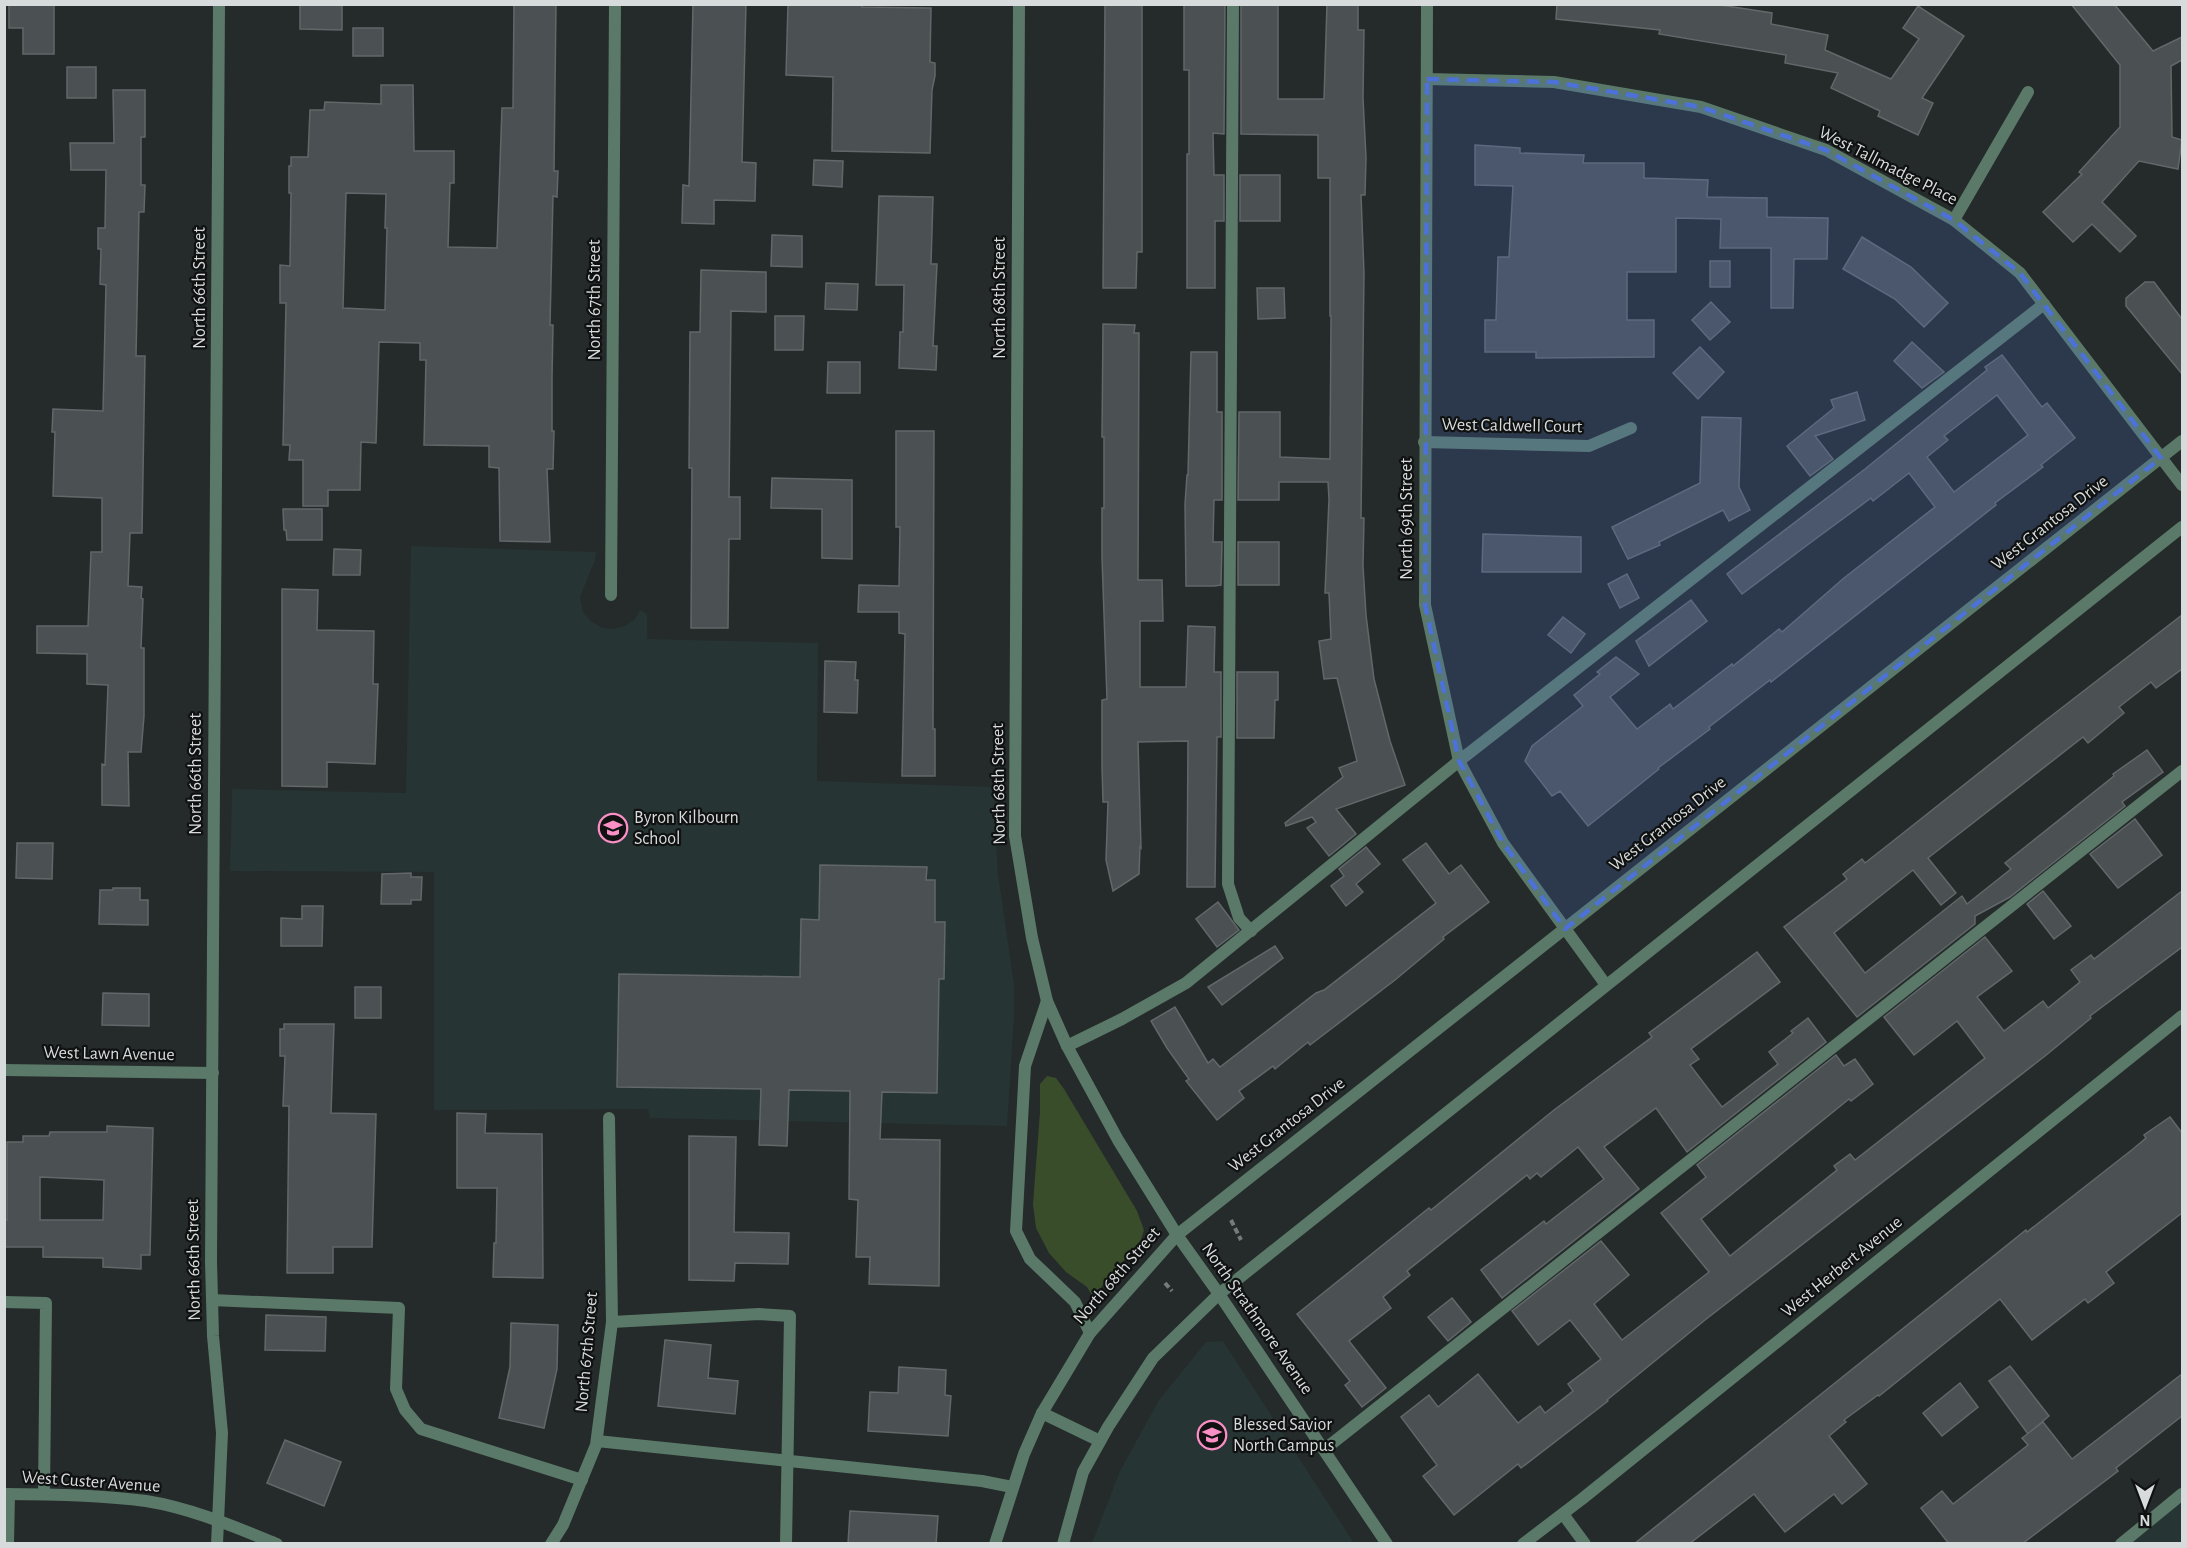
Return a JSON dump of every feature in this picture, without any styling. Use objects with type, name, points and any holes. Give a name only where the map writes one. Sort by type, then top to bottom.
[{"type":"street","name":"North 66th Street","points":[[217,1544],[222,1433],[212,1300],[219,4]]},
{"type":"street","name":"North 67th Street","points":[[611,595],[615,4]]},
{"type":"street","name":"North 68th Street","points":[[995,1544],[1012,1487],[1042,1413],[1090,1333],[1177,1235],[1118,1140],[1067,1046],[1047,1001],[1032,938],[1016,836],[1019,4]]},
{"type":"street","points":[[1233,4],[1228,884],[1239,918],[1251,931]]},
{"type":"street","name":"North 69th Street","points":[[1427,4],[1425,605],[1459,761],[1503,843],[1606,986]]},
{"type":"street","name":"West Tallmadge Place","points":[[1426,78],[1554,82],[1701,107],[1826,150],[1954,220],[2020,273],[2182,484]]},
{"type":"street","points":[[1954,220],[2028,92]]},
{"type":"street","points":[[1067,1046],[1186,983],[1459,761],[2044,304]]},
{"type":"street","name":"West Caldwell Court","points":[[1424,442],[1589,446],[1631,428]]},
{"type":"street","name":"West Grantosa Drive","points":[[1177,1235],[2182,441]]},
{"type":"street","points":[[1063,1544],[1083,1472],[1100,1441],[1153,1358],[1219,1294],[2182,526]]},
{"type":"street","points":[[1325,1449],[2182,771]]},
{"type":"street","points":[[1047,1001],[1025,1066],[1016,1232],[1030,1259],[1075,1302],[1090,1333]]},
{"type":"street","name":"West Herbert Avenue","points":[[1523,1544],[2182,1016]]},
{"type":"street","name":"West Lawn Avenue","points":[[4,1070],[213,1073]]},
{"type":"street","name":"North 67th Street","points":[[551,1544],[563,1525],[597,1441],[612,1322],[609,1118]]},
{"type":"street","name":"North Strathmore Avenue","points":[[1177,1235],[1388,1544]]},
{"type":"street","points":[[212,1300],[399,1308],[396,1389],[405,1410],[421,1429],[582,1480]]},
{"type":"street","points":[[4,1302],[46,1303],[44,1494]]},
{"type":"street","points":[[612,1322],[759,1314],[790,1316],[788,1461],[784,1540]]},
{"type":"street","points":[[1042,1413],[1100,1441]]},
{"type":"street","points":[[597,1441],[982,1481],[1012,1487]]},
{"type":"street","points":[[7,1494],[8,1544]]},
{"type":"street","name":"West Custer Avenue","points":[[7,1494],[44,1494],[147,1501],[185,1510],[277,1544]]},
{"type":"street","points":[[2121,1544],[2182,1494]]},
{"type":"street","points":[[1563,1514],[1585,1544]]},
{"type":"path","points":[[1231,1220],[1240,1240]]},
{"type":"path","points":[[1165,1283],[1172,1291]]},
{"type":"highlighted area","points":[[1427,79],[1554,82],[1701,107],[1826,150],[1954,220],[2020,273],[2161,458],[1565,929],[1503,843],[1459,761],[1425,605]]},
{"type":"shaded area","name":"Byron Kilbourn School","points":[[411,546],[596,552],[580,597],[583,612],[592,622],[603,628],[613,629],[625,626],[635,619],[640,610],[647,614],[647,639],[818,643],[817,781],[995,787],[998,874],[1014,985],[1007,1126],[650,1118],[648,1109],[434,1110],[434,872],[230,871],[232,789],[406,793]]},
{"type":"shaded area","name":"Blessed Savior North Campus","points":[[1223,1341],[1354,1543],[1092,1543],[1120,1471],[1159,1400],[1206,1342]]},
{"type":"shaded area","points":[[2182,1494],[2182,1543],[2121,1543]]},
{"type":"green space","points":[[1047,1076],[1056,1078],[1064,1089],[1137,1211],[1144,1230],[1141,1240],[1093,1297],[1087,1287],[1066,1272],[1049,1253],[1036,1228],[1033,1204],[1040,1084]]},
{"type":"building","points":[[9,4],[54,4],[54,54],[23,54],[23,28],[9,28]]},
{"type":"building","points":[[300,4],[342,4],[342,30],[300,29]]},
{"type":"building","points":[[514,4],[556,4],[554,171],[558,171],[557,197],[553,196],[550,325],[553,325],[552,431],[554,431],[553,469],[547,469],[550,542],[500,541],[499,468],[489,467],[489,446],[424,445],[426,360],[420,360],[420,343],[379,342],[376,443],[361,442],[360,490],[328,490],[328,506],[303,506],[303,460],[289,460],[290,445],[283,445],[286,303],[280,303],[280,265],[290,266],[289,166],[291,166],[291,157],[308,157],[310,110],[324,110],[325,102],[381,104],[381,85],[413,85],[414,151],[454,151],[454,183],[450,183],[448,247],[497,248],[502,108],[513,108]],"holes":[[[346,193],[386,194],[385,310],[343,308]]]},
{"type":"building","points":[[693,4],[746,4],[742,162],[756,163],[755,201],[714,200],[714,224],[682,223],[683,185],[689,186]]},
{"type":"building","points":[[788,4],[862,4],[862,7],[931,8],[930,62],[935,63],[935,76],[932,90],[930,153],[832,151],[833,77],[786,75]]},
{"type":"building","points":[[1105,4],[1142,4],[1142,252],[1137,252],[1136,288],[1103,288]]},
{"type":"building","points":[[1184,4],[1225,4],[1224,134],[1213,133],[1214,175],[1224,175],[1224,221],[1215,221],[1215,288],[1187,288],[1189,70],[1184,70]]},
{"type":"building","points":[[1241,4],[1278,4],[1278,99],[1324,99],[1327,4],[1358,4],[1358,30],[1364,30],[1363,98],[1366,158],[1365,195],[1361,195],[1364,273],[1361,518],[1364,518],[1363,566],[1374,679],[1390,741],[1405,785],[1336,809],[1356,834],[1329,856],[1307,828],[1316,822],[1312,817],[1286,826],[1285,823],[1343,777],[1339,768],[1357,761],[1337,678],[1324,679],[1319,641],[1331,639],[1329,593],[1325,593],[1328,482],[1279,482],[1279,500],[1238,500],[1239,412],[1280,412],[1280,457],[1330,459],[1330,178],[1318,178],[1318,135],[1241,134]]},
{"type":"building","points":[[1557,4],[1714,4],[1772,13],[1771,24],[1828,35],[1825,50],[1891,79],[1919,39],[1903,28],[1918,6],[1964,36],[1922,98],[1933,103],[1918,135],[1878,116],[1880,111],[1831,88],[1838,73],[1785,63],[1786,55],[1659,34],[1660,30],[1556,19]]},
{"type":"building","points":[[2071,4],[2114,4],[2153,51],[2182,37],[2182,60],[2171,66],[2172,137],[2182,140],[2178,169],[2139,161],[2102,202],[2136,236],[2120,252],[2092,224],[2073,242],[2043,212],[2082,174],[2079,172],[2120,127],[2120,65]]},
{"type":"building","points":[[353,28],[383,28],[383,56],[353,56]]},
{"type":"building","points":[[67,67],[96,67],[96,98],[67,98]]},
{"type":"building","points":[[113,90],[145,90],[145,137],[141,137],[141,185],[145,185],[144,212],[139,212],[136,356],[145,356],[142,533],[130,533],[128,586],[142,587],[141,648],[144,648],[144,716],[141,752],[128,752],[129,806],[102,805],[102,764],[105,765],[108,685],[87,684],[87,654],[37,653],[37,626],[88,626],[91,552],[102,552],[102,498],[53,496],[55,432],[52,432],[53,409],[103,411],[106,285],[100,284],[101,249],[98,249],[98,228],[105,228],[106,170],[71,170],[70,143],[114,143]]},
{"type":"building","points":[[1475,145],[1520,148],[1520,153],[1584,155],[1583,163],[1644,163],[1644,178],[1708,180],[1707,197],[1767,198],[1767,217],[1828,218],[1827,259],[1794,259],[1793,308],[1771,308],[1771,248],[1720,248],[1721,219],[1676,218],[1676,272],[1627,272],[1627,320],[1654,320],[1654,357],[1536,358],[1536,352],[1485,352],[1485,320],[1496,320],[1498,257],[1509,257],[1513,186],[1475,185]]},
{"type":"building","points":[[814,160],[843,161],[842,187],[813,185]]},
{"type":"building","points":[[1240,175],[1280,175],[1280,221],[1240,221]]},
{"type":"building","points":[[879,196],[933,197],[931,264],[937,264],[933,346],[937,346],[936,370],[899,368],[900,332],[903,332],[904,285],[876,285]]},
{"type":"building","points":[[772,235],[802,236],[802,267],[771,266]]},
{"type":"building","points":[[1862,237],[1911,267],[1948,303],[1924,327],[1895,299],[1843,269]]},
{"type":"building","points":[[1710,261],[1730,261],[1730,287],[1710,287]]},
{"type":"building","points":[[701,270],[766,272],[766,312],[731,311],[729,497],[740,497],[740,539],[729,539],[728,628],[691,628],[690,332],[700,332]]},
{"type":"building","points":[[2145,282],[2154,282],[2182,319],[2182,374],[2126,306],[2126,298]]},
{"type":"building","points":[[826,283],[858,284],[857,310],[825,309]]},
{"type":"building","points":[[1257,288],[1284,288],[1285,318],[1258,319]]},
{"type":"building","points":[[1711,302],[1730,322],[1710,340],[1692,320]]},
{"type":"building","points":[[775,316],[804,316],[803,350],[775,350]]},
{"type":"building","points":[[1103,324],[1135,325],[1134,333],[1139,333],[1138,580],[1162,580],[1163,621],[1140,621],[1140,687],[1186,687],[1188,626],[1215,627],[1214,672],[1221,672],[1221,737],[1217,737],[1215,887],[1187,887],[1188,741],[1138,742],[1141,848],[1139,874],[1113,891],[1106,860],[1108,802],[1103,802],[1102,767],[1102,700],[1107,699],[1102,558]]},
{"type":"building","points":[[1912,342],[1944,372],[1922,388],[1894,361]]},
{"type":"building","points":[[1700,347],[1724,372],[1698,399],[1673,373]]},
{"type":"building","points":[[1191,352],[1217,352],[1217,412],[1222,412],[1222,500],[1214,500],[1213,542],[1222,542],[1221,585],[1214,586],[1186,586],[1185,504],[1188,475]]},
{"type":"building","points":[[2002,355],[2042,407],[2047,403],[2075,438],[2041,465],[2043,467],[1995,503],[1996,505],[1771,682],[1770,680],[1709,727],[1710,729],[1658,768],[1588,826],[1560,791],[1552,796],[1525,761],[1532,746],[1583,706],[1574,695],[1600,674],[1597,672],[1616,657],[1639,674],[1610,697],[1637,729],[1670,704],[1673,709],[1732,664],[1733,666],[1779,629],[1782,632],[1844,578],[1935,507],[1909,473],[1873,501],[1871,498],[1742,594],[1727,574],[1865,469],[1987,370],[1985,367]],"holes":[[[1997,395],[2028,435],[1954,492],[1927,457],[1948,440],[1944,436]]]},
{"type":"building","points":[[828,362],[860,362],[860,393],[827,393]]},
{"type":"building","points":[[1857,392],[1865,420],[1815,436],[1833,459],[1810,476],[1787,446],[1834,408],[1831,400]]},
{"type":"building","points":[[1702,417],[1741,418],[1739,487],[1750,510],[1729,521],[1723,510],[1659,542],[1660,545],[1628,559],[1612,527],[1700,483]]},
{"type":"building","points":[[896,431],[934,431],[933,729],[935,729],[935,776],[902,776],[905,634],[899,633],[899,612],[858,612],[859,585],[899,586],[900,527],[896,527]]},
{"type":"building","points":[[772,478],[852,480],[852,559],[822,558],[822,509],[771,508]]},
{"type":"building","points":[[283,509],[322,509],[322,540],[287,540]]},
{"type":"building","points":[[1483,534],[1581,537],[1581,572],[1482,572]]},
{"type":"building","points":[[1238,542],[1279,542],[1279,585],[1238,585]]},
{"type":"building","points":[[334,549],[361,550],[360,575],[333,575]]},
{"type":"building","points":[[1627,574],[1639,598],[1620,608],[1608,584]]},
{"type":"building","points":[[282,589],[318,590],[317,630],[374,631],[373,684],[378,684],[375,764],[327,762],[327,787],[282,786]]},
{"type":"building","points":[[1691,600],[1707,621],[1649,666],[1636,641]]},
{"type":"building","points":[[2182,615],[2182,669],[2156,688],[2151,682],[2119,707],[2124,713],[2088,743],[2083,737],[1928,858],[1956,893],[1941,905],[1913,870],[1834,933],[1865,973],[1962,896],[1967,904],[2011,869],[2005,863],[2114,776],[2113,774],[2147,750],[2163,772],[2122,802],[2125,806],[2010,897],[1975,916],[1975,924],[1857,1017],[1784,927],[1847,879],[1843,874],[1862,859],[1865,863]]},
{"type":"building","points":[[1563,617],[1585,634],[1571,653],[1548,635]]},
{"type":"building","points":[[825,661],[856,662],[857,713],[824,712]]},
{"type":"building","points":[[1237,672],[1278,672],[1274,738],[1237,738]]},
{"type":"building","points":[[2135,819],[2162,855],[2118,888],[2090,854]]},
{"type":"building","points":[[17,843],[53,843],[52,879],[16,878]]},
{"type":"building","points":[[1426,843],[1449,874],[1461,865],[1489,902],[1443,937],[1444,939],[1395,980],[1310,1045],[1308,1042],[1275,1069],[1273,1066],[1239,1091],[1244,1098],[1217,1120],[1186,1081],[1189,1079],[1151,1021],[1175,1007],[1208,1063],[1213,1059],[1220,1067],[1436,903],[1403,860]]},
{"type":"building","points":[[1366,847],[1380,864],[1356,884],[1363,892],[1346,906],[1331,886],[1344,876],[1339,869]]},
{"type":"building","points":[[820,865],[927,867],[926,880],[935,880],[935,922],[945,922],[944,979],[939,979],[937,1093],[882,1092],[880,1139],[940,1140],[939,1286],[869,1284],[870,1257],[856,1257],[858,1200],[849,1199],[850,1091],[789,1090],[787,1146],[759,1145],[761,1089],[617,1087],[619,974],[800,977],[801,919],[819,920]]},
{"type":"building","points":[[411,873],[411,877],[422,877],[421,900],[411,900],[411,904],[381,904],[382,874]]},
{"type":"building","points":[[113,888],[140,888],[140,900],[148,900],[148,925],[99,924],[100,890],[113,890]]},
{"type":"building","points":[[2043,891],[2071,926],[2054,939],[2027,904]]},
{"type":"building","points":[[2182,891],[2182,947],[2090,1016],[2091,1018],[2045,1056],[1705,1320],[1608,1401],[1521,1468],[1518,1464],[1454,1515],[1423,1476],[1437,1465],[1401,1417],[1429,1395],[1438,1407],[1478,1374],[1518,1423],[1540,1406],[1545,1413],[1573,1391],[1568,1384],[1601,1359],[1570,1320],[1538,1345],[1512,1311],[1601,1241],[1629,1275],[1594,1304],[1622,1340],[1709,1272],[1661,1213],[1706,1177],[1697,1165],[1836,1055],[1844,1066],[1855,1059],[1873,1084],[1851,1101],[1849,1099],[1701,1219],[1730,1256],[1837,1170],[1834,1166],[1850,1154],[1855,1160],[1985,1058],[1957,1021],[1914,1055],[1884,1017],[1985,937],[2012,971],[1977,997],[2004,1031],[2043,1001],[2048,1008],[2080,982],[2071,970],[2091,955],[2094,959]]},
{"type":"building","points":[[1218,902],[1239,930],[1217,947],[1196,919]]},
{"type":"building","points":[[302,906],[323,906],[322,946],[281,946],[281,918],[302,919]]},
{"type":"building","points":[[1275,946],[1283,958],[1222,1005],[1208,987]]},
{"type":"building","points":[[1757,952],[1780,982],[1691,1049],[1699,1059],[1690,1065],[1722,1107],[1778,1064],[1769,1052],[1808,1018],[1826,1042],[1687,1152],[1656,1108],[1604,1147],[1639,1189],[1502,1298],[1481,1270],[1544,1221],[1546,1224],[1604,1179],[1578,1147],[1541,1177],[1537,1173],[1530,1179],[1527,1175],[1407,1271],[1410,1275],[1383,1297],[1391,1308],[1349,1341],[1386,1388],[1362,1407],[1345,1385],[1350,1381],[1297,1314],[1429,1208],[1431,1210],[1554,1110],[1652,1037],[1649,1033]]},
{"type":"building","points":[[355,987],[381,987],[381,1018],[355,1018]]},
{"type":"building","points":[[103,993],[149,994],[149,1026],[102,1025]]},
{"type":"building","points":[[284,1024],[334,1024],[331,1113],[376,1114],[372,1247],[333,1247],[333,1273],[287,1273],[289,1106],[283,1106],[285,1056],[280,1056],[280,1029],[284,1029]]},
{"type":"building","points":[[457,1113],[486,1114],[485,1133],[542,1134],[543,1278],[493,1277],[497,1188],[457,1188]]},
{"type":"building","points":[[2170,1117],[2182,1133],[2182,1213],[2106,1272],[2114,1283],[2088,1303],[2085,1299],[2032,1340],[2000,1299],[1879,1396],[1844,1420],[1846,1422],[1829,1436],[1867,1484],[1842,1504],[1834,1494],[1785,1532],[1754,1494],[1689,1544],[1634,1544],[2026,1230],[2027,1232],[2133,1149],[2146,1138],[2144,1135]]},
{"type":"building","points":[[107,1126],[153,1128],[150,1255],[141,1255],[141,1269],[103,1267],[103,1258],[43,1257],[43,1247],[4,1247],[4,1220],[7,1220],[7,1142],[23,1142],[23,1136],[49,1136],[50,1132],[107,1132]],"holes":[[[40,1177],[104,1180],[103,1220],[40,1220]]]},
{"type":"building","points":[[689,1136],[736,1137],[734,1232],[789,1233],[788,1264],[735,1263],[734,1281],[689,1280]]},
{"type":"building","points":[[1452,1298],[1471,1322],[1448,1341],[1428,1317]]},
{"type":"building","points":[[266,1315],[326,1317],[325,1351],[265,1350]]},
{"type":"building","points":[[511,1323],[558,1325],[557,1369],[544,1428],[499,1418],[510,1367]]},
{"type":"building","points":[[665,1340],[711,1345],[708,1378],[738,1381],[735,1414],[658,1406]]},
{"type":"building","points":[[2010,1366],[2049,1416],[2028,1434],[1989,1381]]},
{"type":"building","points":[[899,1367],[946,1370],[945,1395],[951,1396],[948,1436],[868,1431],[870,1392],[898,1393]]},
{"type":"building","points":[[2182,1374],[2182,1416],[2116,1468],[2118,1471],[2022,1544],[1949,1544],[1921,1508],[1942,1491],[1953,1504],[2028,1445],[2022,1438],[2043,1422],[2072,1459]]},
{"type":"building","points":[[1960,1383],[1978,1407],[1942,1436],[1923,1413]]},
{"type":"building","points":[[285,1440],[341,1462],[324,1506],[267,1483]]},
{"type":"building","points":[[850,1511],[938,1516],[936,1544],[848,1544]]},
{"type":"place","name":"Byron Kilbourn School","points":[[613,828]]},
{"type":"place","name":"Blessed Savior North Campus","points":[[1212,1435]]}]
